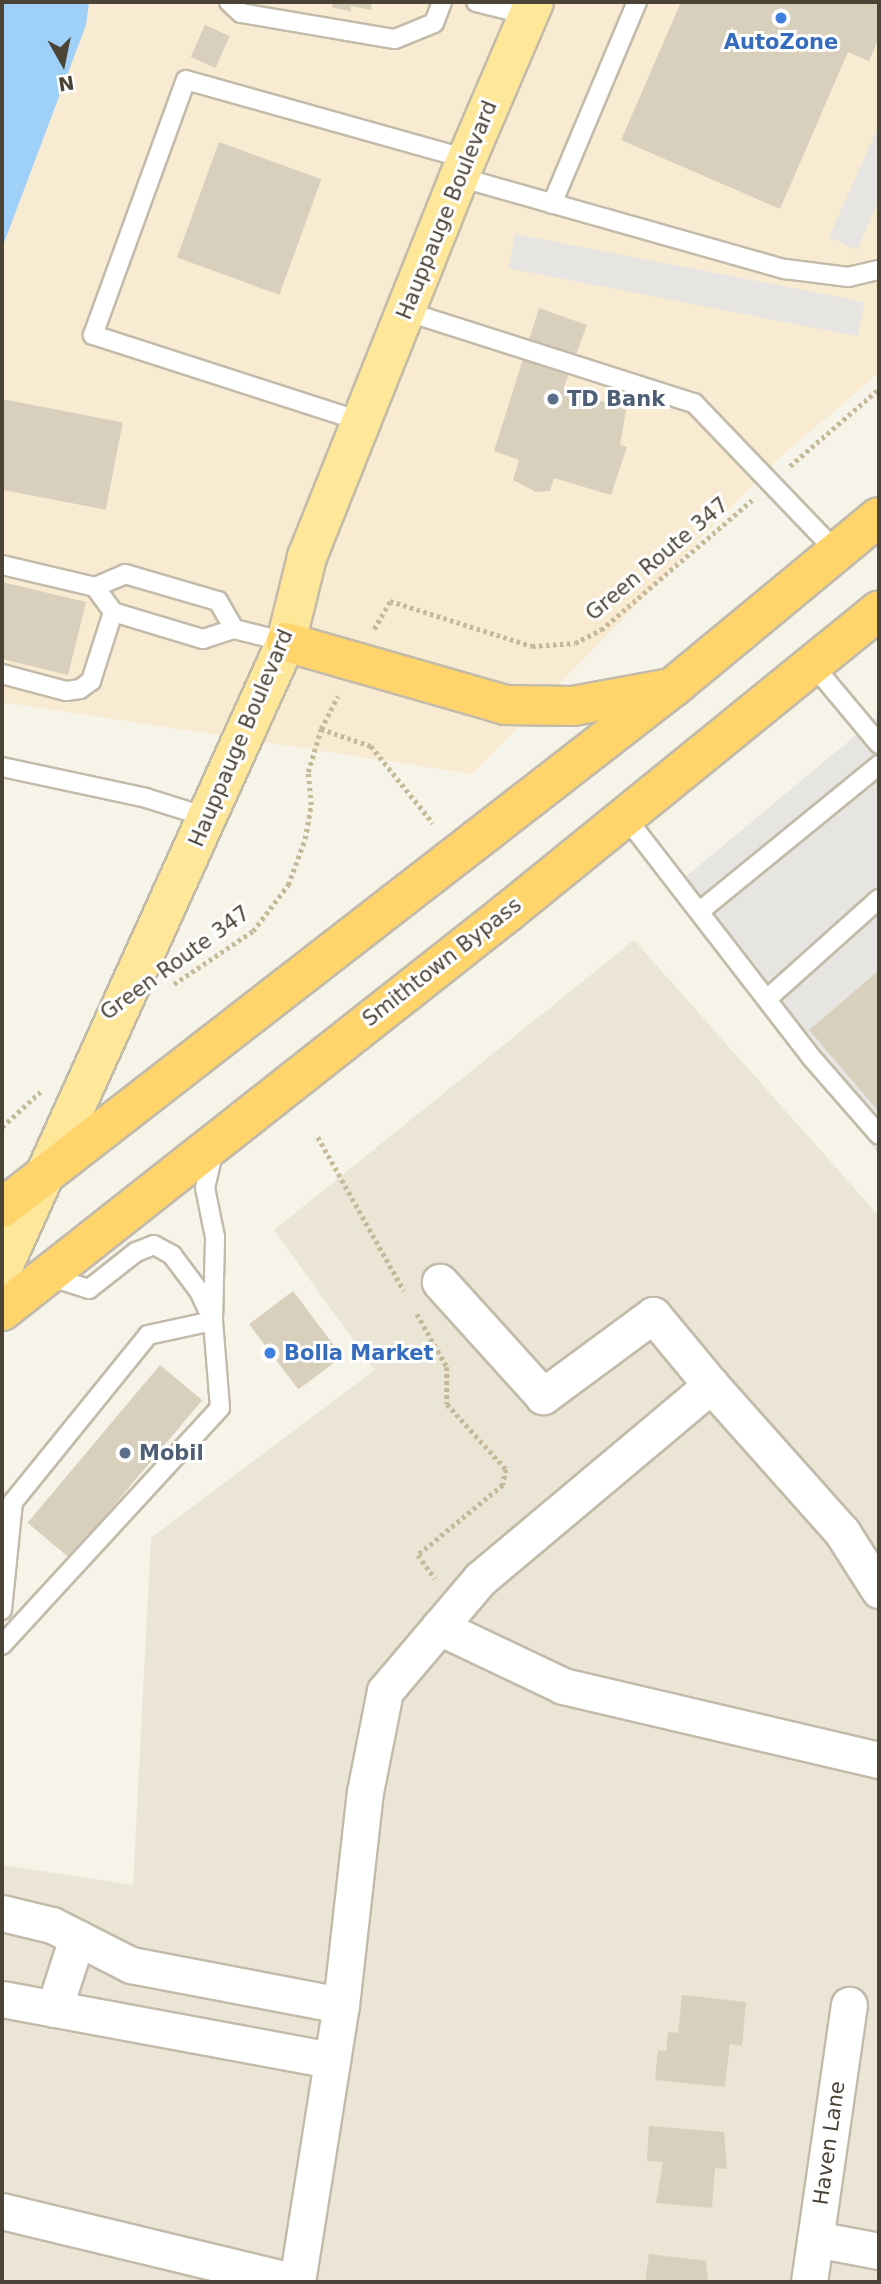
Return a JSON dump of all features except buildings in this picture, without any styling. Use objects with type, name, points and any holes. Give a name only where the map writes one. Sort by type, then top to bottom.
[{"type":"highway","points":[[2,1208],[672,688],[879,517]]},
{"type":"highway","name":"Smithtown Bypass","points":[[2,1311],[217,1138],[508,912],[879,610]]},
{"type":"highway","points":[[286,642],[526,707],[573,706],[672,688]]},
{"type":"main road","name":"Hauppauge Boulevard","points":[[2,1269],[48,1171],[107,1030],[210,818],[286,642],[307,557],[364,422],[405,311],[463,168],[531,8]]},
{"type":"street","points":[[440,1282],[542,1396],[653,1315],[711,1385],[842,1532],[879,1590]]},
{"type":"street","points":[[2,2211],[297,2282],[341,2005],[365,1792],[386,1691],[480,1579],[711,1385]]},
{"type":"street","points":[[448,1616],[564,1686],[879,1760]]},
{"type":"street","points":[[2,1913],[52,1924],[131,1965],[341,2005]]},
{"type":"street","points":[[54,2009],[77,1938]]},
{"type":"street","points":[[2,1999],[332,2060]]},
{"type":"street","name":"Haven Lane","points":[[809,2282],[849,2005]]},
{"type":"street","points":[[815,2239],[879,2251]]},
{"type":"lane","points":[[229,2],[241,13],[395,38],[434,23],[442,2]]},
{"type":"lane","points":[[476,2],[531,8]]},
{"type":"lane","points":[[552,204],[637,2]]},
{"type":"lane","points":[[364,422],[93,335],[186,80],[463,168],[552,204],[785,270],[848,277],[879,270]]},
{"type":"lane","points":[[405,311],[694,402],[837,552]]},
{"type":"lane","points":[[2,565],[95,587],[125,575],[218,601],[234,629]]},
{"type":"lane","points":[[95,587],[113,612],[203,639],[234,629],[286,642]]},
{"type":"lane","points":[[2,674],[66,691],[80,689],[91,681],[113,612]]},
{"type":"lane","points":[[813,665],[879,744]]},
{"type":"lane","points":[[700,911],[879,765]]},
{"type":"lane","points":[[2,767],[146,798],[210,818]]},
{"type":"lane","points":[[624,815],[767,999],[879,1135]]},
{"type":"lane","points":[[767,999],[879,899]]},
{"type":"lane","points":[[2,1646],[220,1408],[213,1321],[215,1237],[205,1188],[217,1138]]},
{"type":"lane","points":[[48,1276],[89,1289],[136,1252],[154,1245],[172,1255],[199,1291],[213,1321]]},
{"type":"lane","points":[[2,1610],[13,1502],[148,1335],[213,1321]]},
{"type":"path","name":"Green Route 347","points":[[171,986],[253,931],[288,885],[305,839],[311,806],[308,772],[321,729],[390,601],[532,646],[575,642],[601,630],[879,389]]},
{"type":"path","points":[[321,729],[371,746],[433,823]]},
{"type":"path","points":[[2,1127],[50,1083]]},
{"type":"path","points":[[318,1137],[406,1295]]},
{"type":"path","points":[[413,1307],[446,1367],[447,1404],[506,1469],[503,1485],[418,1555],[448,1616]]},
{"type":"shaded area","points":[[2,2],[879,2],[879,373],[780,457],[472,774],[2,702]]},
{"type":"shaded area","points":[[879,125],[879,200],[857,250],[829,237]]},
{"type":"shaded area","points":[[515,234],[864,302],[858,336],[508,268]]},
{"type":"shaded area","points":[[879,716],[879,970],[809,1030],[879,1112],[879,1155],[671,889]]},
{"type":"shaded area","points":[[634,940],[879,1216],[879,2282],[2,2282],[2,1865],[133,1885],[151,1538],[375,1370],[274,1230]]},
{"type":"water","points":[[2,2],[89,2],[86,25],[2,248]]},
{"type":"place","name":"AutoZone","points":[[781,18]]},
{"type":"place","name":"TD Bank","points":[[553,399]]},
{"type":"place","name":"Bolla Market","points":[[270,1353]]},
{"type":"place","name":"Mobil","points":[[125,1453]]}]
